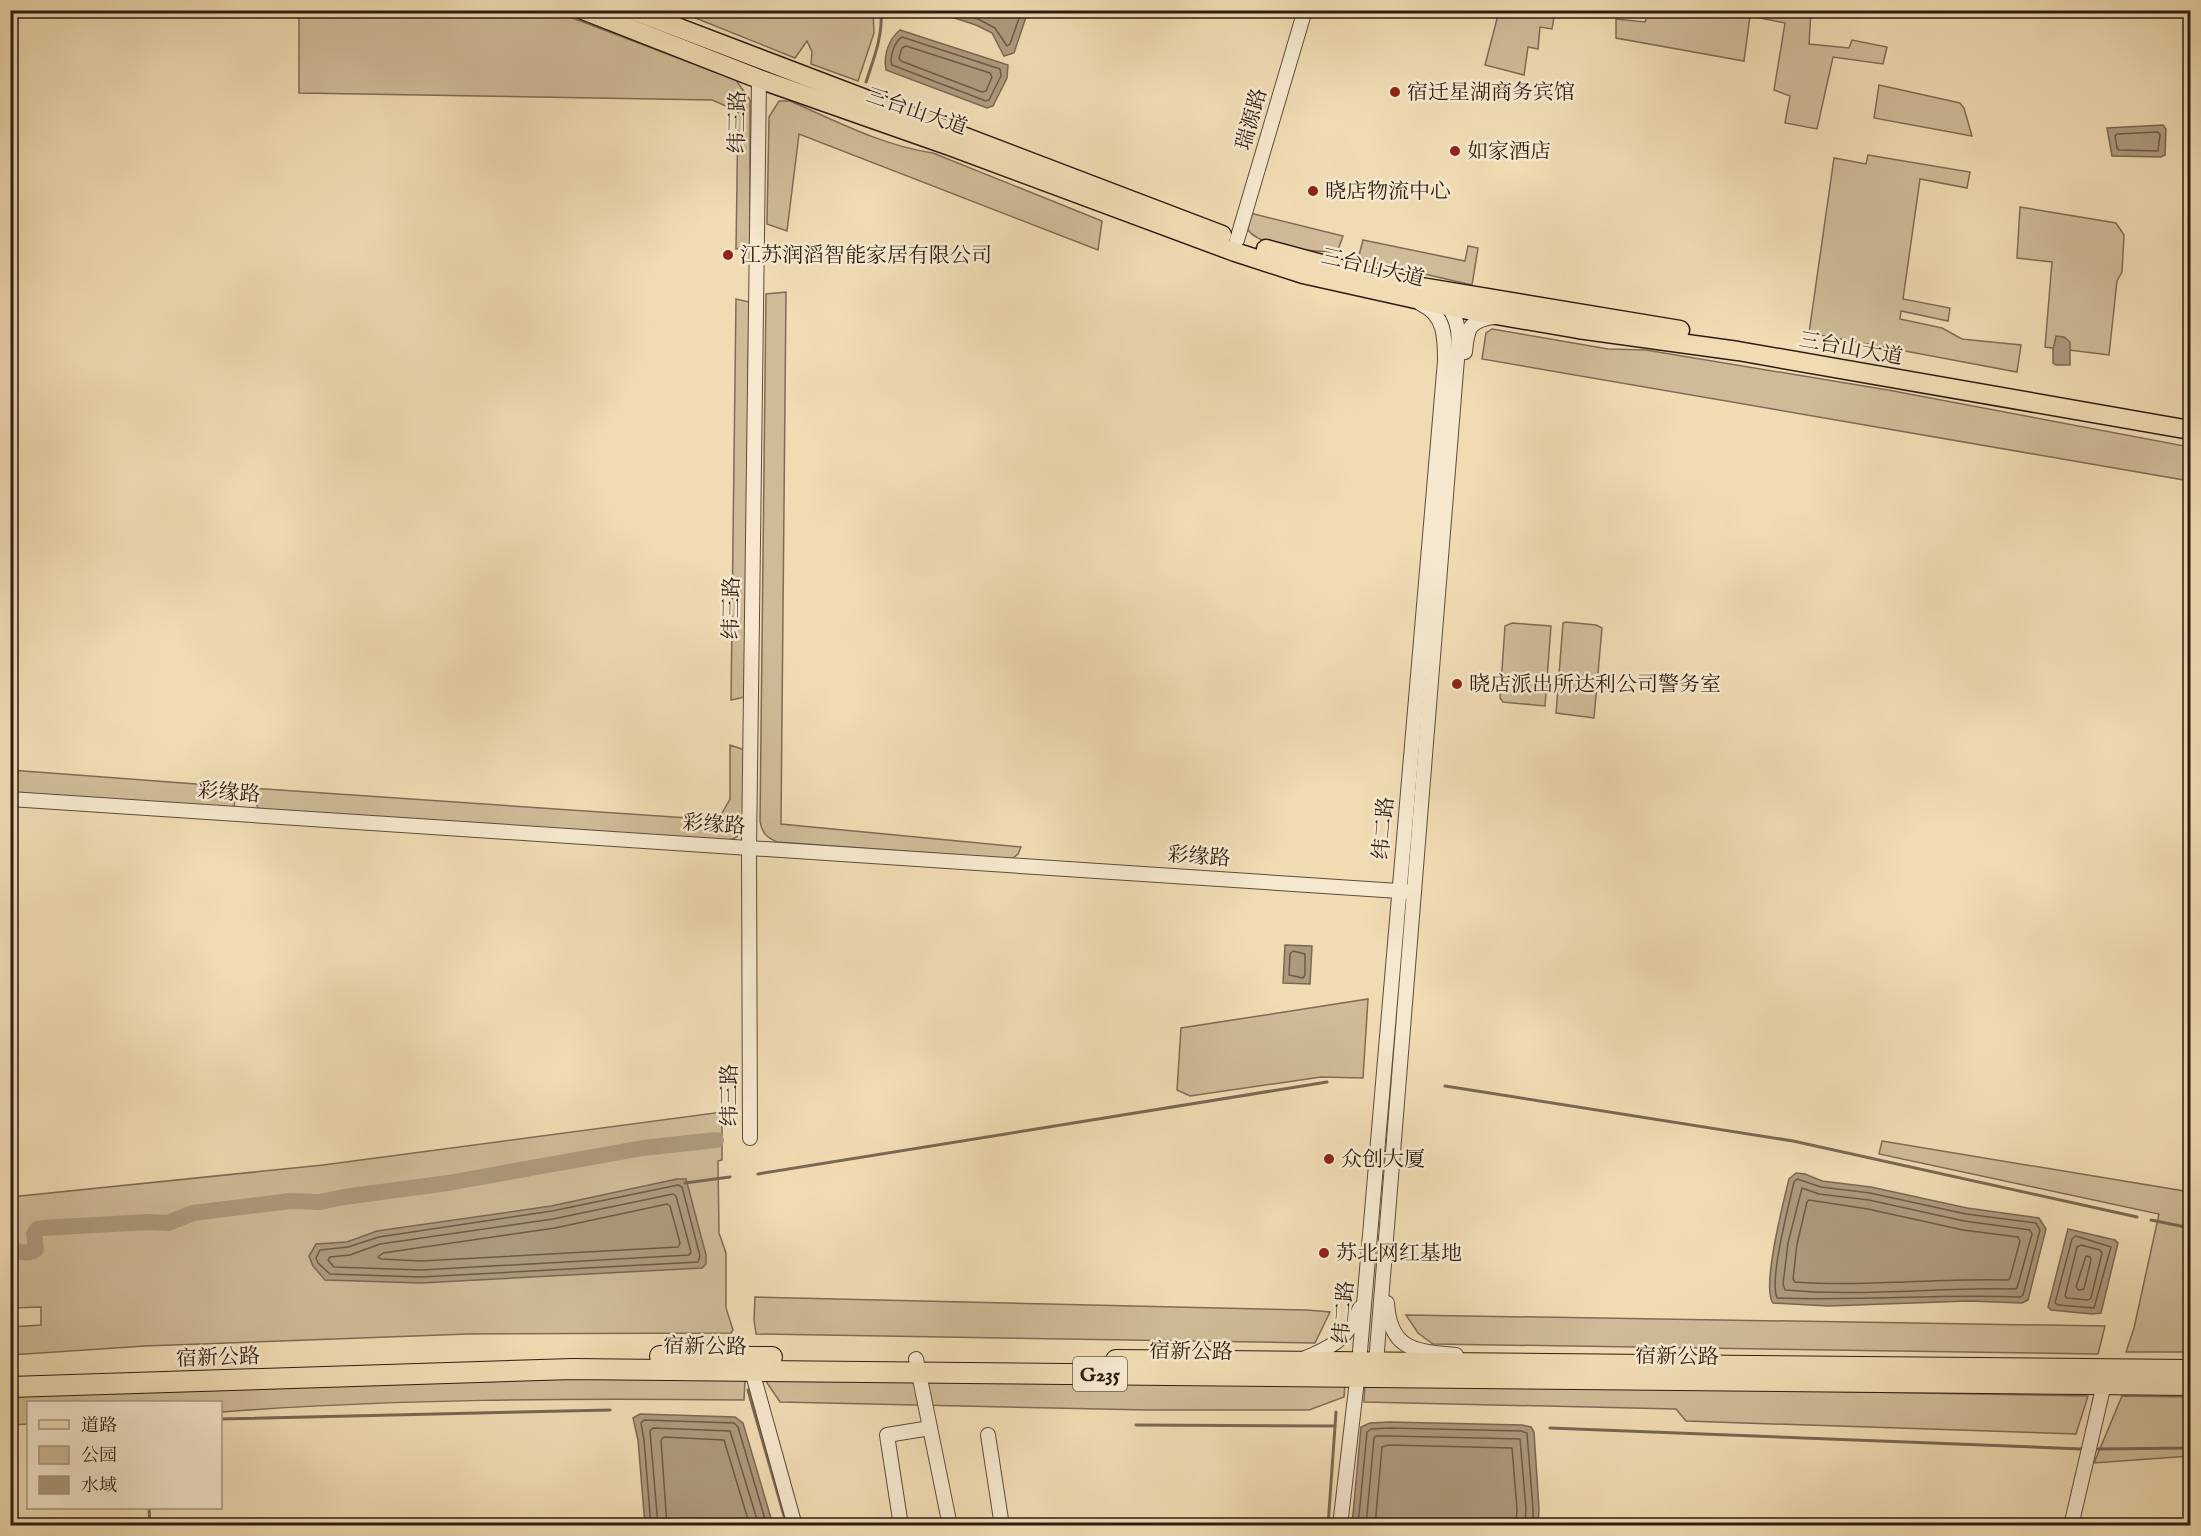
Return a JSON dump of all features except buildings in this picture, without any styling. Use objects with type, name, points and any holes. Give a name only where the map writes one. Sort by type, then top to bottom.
[{"type":"highway","name":"宿新公路","points":[[10,1374],[572,1356],[917,1365],[1365,1367],[2190,1385]]},
{"type":"highway","name":"宿新公路","points":[[10,1387],[572,1369],[752,1371],[917,1365],[1295,1362],[1365,1367],[1566,1364],[2190,1370]]},
{"type":"main road","name":"三台山大道","points":[[583,10],[759,79],[950,146],[1234,252],[1303,274],[2190,419]]},
{"type":"main road","name":"三台山大道","points":[[632,10],[1238,240],[1417,293],[1447,306],[1578,329],[1738,351],[2190,430]]},
{"type":"street","name":"瑞源路","points":[[1238,240],[1305,10]]},
{"type":"street","name":"纬三路","points":[[750,1138],[749,847],[759,79]]},
{"type":"street","name":"纬二路","points":[[1365,1367],[1370,1241],[1445,341],[1443,324],[1417,293]]},
{"type":"street","name":"纬二路","points":[[1365,1367],[1384,1262],[1449,454],[1458,336],[1457,319],[1447,306]]},
{"type":"street","points":[[1449,454],[1459,421],[1469,330],[1475,321],[1504,316]]},
{"type":"street","name":"彩缘路","points":[[10,799],[1414,892]]},
{"type":"street","points":[[1295,1362],[1339,1342],[1354,1323],[1359,1309],[1370,1241]]},
{"type":"street","points":[[1384,1262],[1388,1316],[1397,1338],[1405,1346],[1433,1353],[1566,1364]]},
{"type":"street","points":[[917,1365],[950,1526]]},
{"type":"street","points":[[1340,1526],[1365,1367]]},
{"type":"street","points":[[752,1371],[795,1526]]},
{"type":"street","points":[[2071,1526],[2104,1384]]},
{"type":"street","points":[[901,1526],[887,1435],[930,1428]]},
{"type":"street","points":[[988,1436],[1002,1526]]},
{"type":"green space","points":[[1649,10],[1811,11],[1809,44],[1849,48],[1852,40],[1887,47],[1883,64],[1833,57],[1817,129],[1785,123],[1790,96],[1774,90],[1785,23],[1750,16],[1744,61],[1616,38],[1616,19],[1645,22]]},
{"type":"green space","points":[[299,11],[554,11],[736,80],[750,100],[750,246],[736,249],[738,111],[712,100],[299,93]]},
{"type":"green space","points":[[678,11],[873,11],[874,33],[858,81],[811,64],[812,52],[807,41],[795,58]]},
{"type":"green space","points":[[1499,11],[1555,11],[1552,29],[1540,27],[1538,49],[1528,47],[1524,75],[1485,65]]},
{"type":"green space","points":[[1879,85],[1960,103],[1964,108],[1972,136],[1874,118]]},
{"type":"green space","points":[[779,101],[790,101],[878,139],[933,153],[1102,221],[1098,250],[799,134],[787,231],[767,224],[769,117]]},
{"type":"green space","points":[[1868,155],[1970,172],[1967,188],[1920,179],[1903,299],[1950,308],[1948,321],[1901,311],[1900,319],[1942,328],[1962,339],[2021,345],[2017,372],[1809,333],[1834,158],[1866,164]]},
{"type":"green space","points":[[2020,207],[2116,223],[2124,235],[2122,272],[2117,281],[2109,355],[2045,347],[2052,262],[2017,258]]},
{"type":"green space","points":[[1250,213],[1343,236],[1338,250],[1332,252],[1275,245],[1254,236],[1248,230]]},
{"type":"green space","points":[[1363,240],[1465,261],[1468,246],[1478,248],[1472,285],[1364,260],[1359,255]]},
{"type":"green space","points":[[786,292],[781,824],[1021,847],[1012,859],[777,842],[763,832],[760,821],[766,294]]},
{"type":"green space","points":[[736,299],[749,302],[745,697],[731,700]]},
{"type":"green space","points":[[1492,329],[1608,349],[1646,350],[1888,390],[2190,447],[2190,481],[1482,359],[1486,333]]},
{"type":"green space","points":[[1512,623],[1551,626],[1545,706],[1503,702],[1500,698],[1505,626]]},
{"type":"green space","points":[[1563,623],[1596,625],[1602,628],[1594,718],[1556,713]]},
{"type":"green space","points":[[730,745],[745,750],[746,793],[743,826],[738,836],[728,840],[259,810],[249,788],[718,820],[730,799]]},
{"type":"green space","points":[[10,770],[236,787],[234,809],[11,795]]},
{"type":"green space","points":[[1368,999],[1363,1078],[1321,1077],[1190,1096],[1177,1090],[1181,1028]]},
{"type":"green space","points":[[722,1112],[722,1160],[718,1161],[719,1233],[726,1253],[726,1308],[733,1330],[731,1333],[468,1334],[145,1346],[11,1355],[11,1327],[41,1325],[41,1307],[11,1308],[11,1197],[323,1165]]},
{"type":"green space","points":[[1882,1141],[2190,1192],[2190,1352],[2126,1352],[2134,1328],[2159,1214],[1879,1154]]},
{"type":"green space","points":[[755,1297],[1330,1312],[1315,1343],[756,1334]]},
{"type":"green space","points":[[1406,1315],[2105,1326],[2098,1354],[1433,1344],[1418,1333]]},
{"type":"green space","points":[[574,1375],[745,1380],[744,1400],[482,1400],[352,1404],[222,1412],[222,1401],[27,1401],[27,1424],[11,1425],[10,1397],[143,1389]]},
{"type":"green space","points":[[763,1377],[1345,1383],[1344,1397],[1309,1410],[1148,1410],[780,1402]]},
{"type":"green space","points":[[1365,1383],[2088,1396],[2076,1434],[1686,1421],[1676,1409],[1364,1402]]},
{"type":"green space","points":[[2122,1396],[2190,1397],[2190,1456],[2094,1463]]},
{"type":"water","points":[[933,11],[1028,11],[1014,53],[1004,56],[992,33],[976,25]]},
{"type":"water","points":[[900,30],[1008,65],[1007,78],[993,106],[987,108],[886,70],[885,59],[888,48]]},
{"type":"water","points":[[2163,125],[2166,129],[2165,155],[2161,157],[2112,156],[2107,128]]},
{"type":"water","points":[[2056,336],[2064,337],[2070,342],[2070,365],[2053,363]]},
{"type":"water","points":[[1285,945],[1312,946],[1310,984],[1283,983]]},
{"type":"water","points":[[1796,1173],[1822,1181],[1871,1187],[1967,1208],[2039,1218],[2046,1229],[2028,1300],[2022,1303],[1969,1301],[1828,1306],[1773,1303],[1770,1294],[1771,1263],[1789,1179]]},
{"type":"water","points":[[686,1179],[706,1255],[706,1264],[702,1268],[421,1283],[325,1280],[313,1266],[309,1256],[316,1244],[347,1242],[377,1231],[551,1206]]},
{"type":"water","points":[[2068,1229],[2115,1240],[2118,1243],[2101,1313],[2051,1310],[2048,1307]]},
{"type":"water","points":[[640,1414],[735,1417],[743,1423],[773,1525],[645,1525],[638,1440],[633,1418]]},
{"type":"water","points":[[1370,1423],[1531,1427],[1534,1432],[1538,1525],[1352,1525],[1361,1427]]},
{"type":"waterway","points":[[866,82],[879,38],[881,10]]},
{"type":"waterway","points":[[758,1174],[1327,1082]]},
{"type":"waterway","points":[[1445,1086],[1793,1141],[2137,1217]]},
{"type":"waterway","points":[[10,1249],[20,1252],[33,1251],[36,1249],[34,1234],[37,1229],[42,1228],[168,1223],[193,1213],[291,1201],[320,1202],[448,1183],[643,1148],[716,1140]]},
{"type":"waterway","points":[[685,1183],[730,1177]]},
{"type":"waterway","points":[[2151,1220],[2190,1228]]},
{"type":"waterway","points":[[748,1390],[787,1526]]},
{"type":"waterway","points":[[222,1419],[610,1410]]},
{"type":"waterway","points":[[1328,1526],[1336,1412]]},
{"type":"waterway","points":[[1136,1425],[1335,1426]]},
{"type":"waterway","points":[[1550,1428],[2082,1449]]},
{"type":"waterway","points":[[2098,1449],[2190,1448]]},
{"type":"waterway","points":[[149,1509],[150,1526]]},
{"type":"place","name":"宿迁星湖商务宾馆","points":[[1395,92]]},
{"type":"place","name":"如家酒店","points":[[1455,151]]},
{"type":"place","name":"晓店物流中心","points":[[1313,191]]},
{"type":"place","name":"江苏润滔智能家居有限公司","points":[[728,255]]},
{"type":"place","name":"晓店派出所达利公司警务室","points":[[1457,684]]},
{"type":"place","name":"众创大厦","points":[[1329,1159]]},
{"type":"place","name":"苏北网红基地","points":[[1324,1253]]}]
